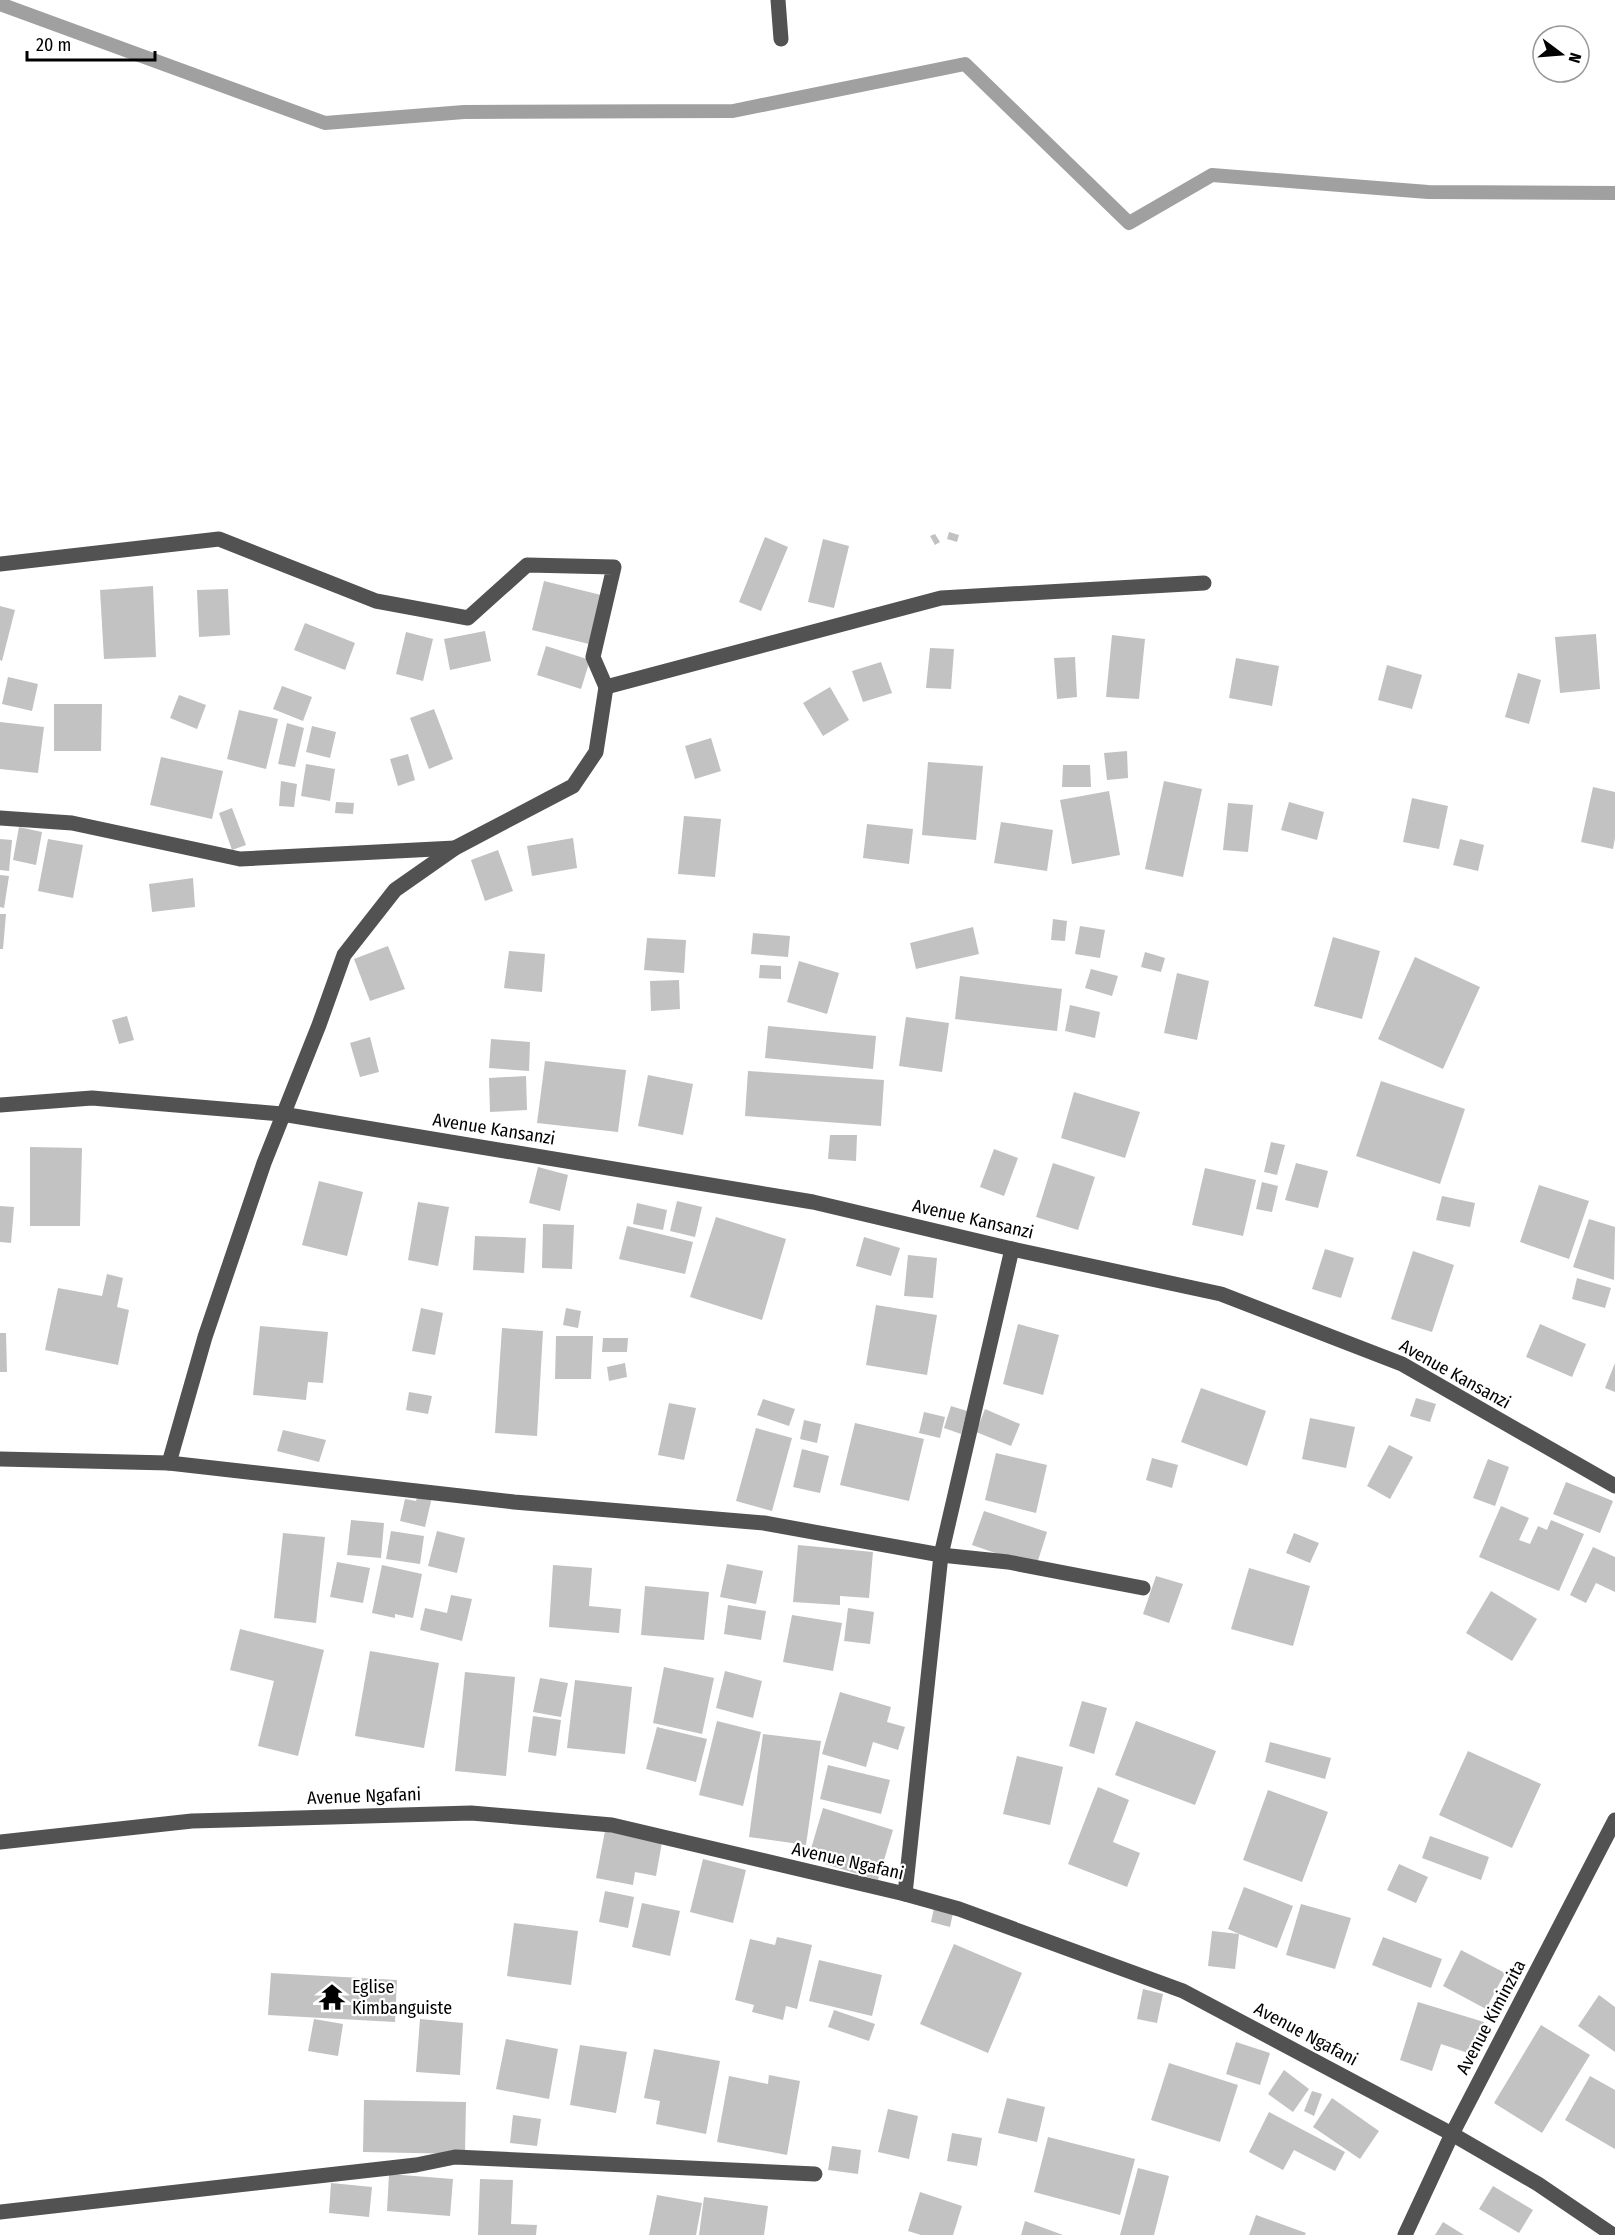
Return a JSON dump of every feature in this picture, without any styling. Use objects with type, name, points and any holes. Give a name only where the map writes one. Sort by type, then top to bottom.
[{"type":"street","points":[[778,0],[781,39]]},
{"type":"street","points":[[0,564],[219,539],[376,601],[468,618],[527,565],[614,567],[593,657],[606,687],[596,752],[573,786],[455,848],[395,890],[344,955],[319,1025],[282,1114],[205,1336],[169,1463]]},
{"type":"street","points":[[606,687],[941,598],[1204,583]]},
{"type":"street","points":[[0,818],[72,823],[240,859],[455,848]]},
{"type":"street","name":"Avenue Kansanzi","points":[[0,1105],[92,1098],[282,1114],[813,1202],[1012,1249],[1221,1294],[1402,1365],[1615,1486]]},
{"type":"street","points":[[905,1894],[941,1555],[1012,1249]]},
{"type":"street","points":[[0,1459],[169,1463],[514,1502],[764,1522],[941,1555],[1008,1562],[1143,1588]]},
{"type":"street","name":"Avenue Ngafani","points":[[0,1842],[192,1821],[471,1813],[612,1825],[905,1894],[959,1909],[1183,1991],[1452,2134],[1538,2184],[1613,2235]]},
{"type":"street","name":"Avenue Kiminzita","points":[[1405,2235],[1452,2134],[1615,1820]]},
{"type":"street","points":[[0,2212],[416,2165],[455,2157],[815,2174]]},
{"type":"building","points":[[949,532],[959,535],[957,542],[947,539]]},
{"type":"building","points":[[935,534],[940,542],[935,545],[930,536]]},
{"type":"building","points":[[765,537],[788,547],[761,611],[739,602]]},
{"type":"building","points":[[823,539],[849,546],[834,608],[808,602]]},
{"type":"building","points":[[544,581],[601,595],[589,644],[532,630]]},
{"type":"building","points":[[153,586],[156,657],[104,659],[100,590]]},
{"type":"building","points":[[228,589],[230,635],[199,637],[197,590]]},
{"type":"building","points":[[0,606],[15,610],[2,661],[0,660]]},
{"type":"building","points":[[305,623],[355,643],[345,670],[294,650]]},
{"type":"building","points":[[485,631],[491,661],[450,670],[444,639]]},
{"type":"building","points":[[406,632],[433,639],[423,681],[396,674]]},
{"type":"building","points":[[1596,634],[1600,689],[1560,693],[1555,637]]},
{"type":"building","points":[[1112,635],[1145,639],[1139,699],[1106,697]]},
{"type":"building","points":[[546,646],[590,660],[581,689],[537,675]]},
{"type":"building","points":[[930,648],[954,649],[951,689],[926,688]]},
{"type":"building","points":[[1075,657],[1077,697],[1057,699],[1054,658]]},
{"type":"building","points":[[1236,658],[1279,666],[1272,706],[1229,698]]},
{"type":"building","points":[[881,662],[892,693],[863,702],[852,671]]},
{"type":"building","points":[[1387,665],[1422,675],[1412,709],[1378,700]]},
{"type":"building","points":[[1518,673],[1541,680],[1529,724],[1505,717]]},
{"type":"building","points":[[8,677],[38,684],[32,711],[2,704]]},
{"type":"building","points":[[282,686],[312,697],[303,721],[273,709]]},
{"type":"building","points":[[830,687],[849,720],[823,736],[803,703]]},
{"type":"building","points":[[179,695],[206,705],[197,729],[170,718]]},
{"type":"building","points":[[54,704],[102,704],[101,751],[54,751]]},
{"type":"building","points":[[434,709],[453,759],[429,769],[410,718]]},
{"type":"building","points":[[239,710],[278,719],[266,769],[227,759]]},
{"type":"building","points":[[0,722],[44,727],[38,773],[0,769]]},
{"type":"building","points":[[287,723],[304,728],[295,767],[278,764]]},
{"type":"building","points":[[312,726],[336,732],[330,758],[306,752]]},
{"type":"building","points":[[711,738],[721,771],[695,779],[685,746]]},
{"type":"building","points":[[1127,751],[1128,778],[1107,780],[1104,753]]},
{"type":"building","points":[[408,754],[415,780],[398,786],[390,759]]},
{"type":"building","points":[[161,757],[223,771],[212,819],[150,805]]},
{"type":"building","points":[[928,762],[983,766],[976,840],[922,835]]},
{"type":"building","points":[[306,764],[335,769],[330,801],[301,796]]},
{"type":"building","points":[[1063,765],[1090,765],[1091,787],[1062,787]]},
{"type":"building","points":[[281,781],[297,784],[294,807],[279,806]]},
{"type":"building","points":[[1164,781],[1202,789],[1183,877],[1145,869]]},
{"type":"building","points":[[1593,787],[1615,792],[1613,849],[1581,842]]},
{"type":"building","points":[[1109,791],[1120,855],[1072,864],[1060,800]]},
{"type":"building","points":[[1412,798],[1448,806],[1439,849],[1403,842]]},
{"type":"building","points":[[336,802],[354,803],[353,814],[335,813]]},
{"type":"building","points":[[1289,802],[1324,812],[1317,840],[1281,830]]},
{"type":"building","points":[[1228,803],[1253,805],[1248,852],[1223,850]]},
{"type":"building","points":[[232,808],[246,845],[232,850],[219,813]]},
{"type":"building","points":[[684,816],[721,819],[715,877],[678,874]]},
{"type":"building","points":[[1001,822],[1053,830],[1047,871],[994,863]]},
{"type":"building","points":[[867,824],[913,829],[909,864],[863,858]]},
{"type":"building","points":[[19,827],[42,832],[36,865],[13,860]]},
{"type":"building","points":[[573,838],[577,868],[532,876],[527,846]]},
{"type":"building","points":[[0,839],[12,840],[9,871],[0,870]]},
{"type":"building","points":[[48,839],[83,845],[73,898],[38,891]]},
{"type":"building","points":[[1460,839],[1484,845],[1478,871],[1453,865]]},
{"type":"building","points":[[498,850],[513,891],[485,901],[471,860]]},
{"type":"building","points":[[0,875],[9,876],[4,908],[0,907]]},
{"type":"building","points":[[193,878],[195,907],[152,912],[149,884]]},
{"type":"building","points":[[0,914],[6,914],[3,949],[0,949]]},
{"type":"building","points":[[1053,919],[1067,921],[1065,941],[1051,940]]},
{"type":"building","points":[[1080,926],[1105,930],[1100,958],[1075,954]]},
{"type":"building","points":[[973,927],[979,954],[916,969],[910,943]]},
{"type":"building","points":[[753,933],[790,936],[788,957],[751,954]]},
{"type":"building","points":[[1333,937],[1380,951],[1362,1019],[1314,1006]]},
{"type":"building","points":[[647,938],[686,940],[684,973],[644,970]]},
{"type":"building","points":[[388,946],[405,989],[370,1001],[354,959]]},
{"type":"building","points":[[509,951],[545,954],[542,992],[504,988]]},
{"type":"building","points":[[1145,952],[1165,958],[1161,972],[1141,967]]},
{"type":"building","points":[[1415,957],[1480,987],[1443,1069],[1378,1039]]},
{"type":"building","points":[[799,961],[839,973],[827,1014],[787,1002]]},
{"type":"building","points":[[760,965],[781,966],[781,979],[759,978]]},
{"type":"building","points":[[1091,969],[1118,976],[1112,996],[1085,988]]},
{"type":"building","points":[[1177,973],[1209,981],[1197,1040],[1164,1033]]},
{"type":"building","points":[[960,976],[1062,989],[1057,1031],[955,1019]]},
{"type":"building","points":[[679,980],[680,1009],[651,1011],[650,981]]},
{"type":"building","points":[[1070,1005],[1100,1012],[1095,1038],[1065,1031]]},
{"type":"building","points":[[127,1016],[134,1040],[119,1044],[112,1020]]},
{"type":"building","points":[[906,1017],[949,1023],[942,1072],[899,1066]]},
{"type":"building","points":[[768,1026],[876,1036],[873,1069],[765,1058]]},
{"type":"building","points":[[370,1037],[379,1072],[360,1077],[350,1043]]},
{"type":"building","points":[[491,1039],[530,1042],[529,1071],[489,1068]]},
{"type":"building","points":[[545,1061],[626,1070],[618,1132],[537,1123]]},
{"type":"building","points":[[748,1071],[884,1080],[881,1126],[745,1116]]},
{"type":"building","points":[[648,1075],[693,1084],[683,1135],[638,1126]]},
{"type":"building","points":[[526,1076],[527,1110],[490,1112],[489,1078]]},
{"type":"building","points":[[1381,1081],[1465,1109],[1440,1184],[1356,1156]]},
{"type":"building","points":[[1074,1092],[1140,1112],[1125,1158],[1061,1138]]},
{"type":"building","points":[[830,1135],[857,1135],[856,1161],[828,1159]]},
{"type":"building","points":[[1271,1142],[1285,1145],[1277,1175],[1264,1172]]},
{"type":"building","points":[[30,1147],[82,1148],[80,1226],[30,1226]]},
{"type":"building","points":[[994,1149],[1018,1158],[1004,1196],[980,1187]]},
{"type":"building","points":[[1053,1163],[1095,1177],[1078,1230],[1036,1217]]},
{"type":"building","points":[[1296,1163],[1328,1171],[1318,1208],[1285,1200]]},
{"type":"building","points":[[538,1167],[568,1175],[560,1211],[529,1203]]},
{"type":"building","points":[[1205,1168],[1256,1180],[1243,1236],[1192,1225]]},
{"type":"building","points":[[319,1181],[363,1192],[347,1256],[302,1245]]},
{"type":"building","points":[[1262,1182],[1278,1186],[1272,1212],[1256,1209]]},
{"type":"building","points":[[1539,1185],[1589,1201],[1569,1259],[1520,1242]]},
{"type":"building","points":[[1442,1196],[1475,1203],[1470,1227],[1436,1220]]},
{"type":"building","points":[[677,1201],[702,1207],[695,1237],[670,1231]]},
{"type":"building","points":[[418,1202],[449,1207],[438,1266],[408,1260]]},
{"type":"building","points":[[637,1203],[667,1210],[663,1230],[633,1224]]},
{"type":"building","points":[[0,1206],[14,1207],[11,1243],[0,1242]]},
{"type":"building","points":[[716,1217],[786,1239],[762,1320],[690,1297]]},
{"type":"building","points":[[1589,1219],[1615,1227],[1614,1280],[1573,1267]]},
{"type":"building","points":[[543,1224],[574,1225],[572,1269],[542,1268]]},
{"type":"building","points":[[627,1226],[693,1242],[685,1274],[619,1259]]},
{"type":"building","points":[[475,1236],[526,1238],[524,1273],[473,1270]]},
{"type":"building","points":[[864,1237],[900,1248],[891,1276],[856,1266]]},
{"type":"building","points":[[1325,1249],[1354,1258],[1341,1298],[1312,1289]]},
{"type":"building","points":[[1413,1251],[1454,1265],[1432,1332],[1391,1319]]},
{"type":"building","points":[[908,1255],[937,1258],[933,1298],[904,1296]]},
{"type":"building","points":[[107,1274],[123,1278],[117,1307],[129,1310],[118,1365],[45,1350],[58,1288],[102,1296]]},
{"type":"building","points":[[1577,1278],[1611,1288],[1605,1308],[1572,1299]]},
{"type":"building","points":[[876,1305],[937,1315],[927,1375],[866,1365]]},
{"type":"building","points":[[421,1308],[443,1313],[435,1355],[412,1351]]},
{"type":"building","points":[[566,1308],[581,1311],[578,1328],[563,1325]]},
{"type":"building","points":[[1018,1324],[1059,1335],[1043,1395],[1003,1384]]},
{"type":"building","points":[[1540,1324],[1586,1344],[1572,1377],[1526,1357]]},
{"type":"building","points":[[260,1326],[328,1332],[323,1383],[308,1382],[306,1400],[253,1395]]},
{"type":"building","points":[[502,1328],[543,1331],[537,1436],[495,1433]]},
{"type":"building","points":[[0,1333],[6,1333],[7,1372],[0,1372]]},
{"type":"building","points":[[556,1336],[593,1336],[591,1379],[555,1379]]},
{"type":"building","points":[[603,1338],[628,1338],[627,1352],[602,1352]]},
{"type":"building","points":[[625,1363],[627,1377],[609,1381],[607,1367]]},
{"type":"building","points":[[1615,1363],[1615,1392],[1605,1388]]},
{"type":"building","points":[[1201,1388],[1266,1411],[1247,1466],[1181,1442]]},
{"type":"building","points":[[409,1392],[432,1396],[428,1414],[406,1410]]},
{"type":"building","points":[[1416,1398],[1436,1404],[1430,1422],[1410,1416]]},
{"type":"building","points":[[763,1399],[795,1409],[789,1426],[757,1415]]},
{"type":"building","points":[[669,1403],[696,1408],[684,1460],[658,1455]]},
{"type":"building","points":[[951,1406],[967,1411],[961,1434],[944,1428]]},
{"type":"building","points":[[985,1409],[1020,1424],[1011,1446],[976,1432]]},
{"type":"building","points":[[924,1412],[945,1417],[940,1438],[919,1433]]},
{"type":"building","points":[[1310,1418],[1355,1427],[1346,1468],[1302,1459]]},
{"type":"building","points":[[804,1420],[821,1424],[817,1443],[800,1439]]},
{"type":"building","points":[[855,1423],[924,1439],[909,1501],[840,1485]]},
{"type":"building","points":[[756,1428],[792,1438],[772,1511],[736,1501]]},
{"type":"building","points":[[283,1430],[326,1440],[319,1462],[277,1451]]},
{"type":"building","points":[[1389,1445],[1413,1457],[1390,1499],[1367,1486]]},
{"type":"building","points":[[802,1449],[829,1456],[820,1493],[793,1487]]},
{"type":"building","points":[[996,1453],[1047,1465],[1036,1513],[985,1500]]},
{"type":"building","points":[[1152,1458],[1178,1465],[1172,1488],[1146,1480]]},
{"type":"building","points":[[1488,1459],[1509,1467],[1495,1506],[1473,1498]]},
{"type":"building","points":[[1566,1482],[1613,1501],[1600,1533],[1553,1514]]},
{"type":"building","points":[[418,1494],[432,1497],[425,1527],[400,1521],[405,1499],[416,1501]]},
{"type":"building","points":[[1501,1506],[1529,1518],[1519,1540],[1530,1544],[1538,1526],[1547,1530],[1551,1520],[1584,1534],[1559,1591],[1479,1557]]},
{"type":"building","points":[[984,1511],[1047,1532],[1036,1567],[972,1545]]},
{"type":"building","points":[[351,1520],[384,1523],[381,1558],[347,1555]]},
{"type":"building","points":[[391,1531],[424,1536],[420,1564],[386,1559]]},
{"type":"building","points":[[437,1531],[465,1538],[457,1573],[428,1566]]},
{"type":"building","points":[[283,1533],[325,1537],[316,1623],[274,1618]]},
{"type":"building","points":[[1294,1533],[1319,1543],[1310,1563],[1286,1553]]},
{"type":"building","points":[[798,1545],[873,1552],[869,1598],[840,1596],[840,1605],[793,1602]]},
{"type":"building","points":[[1593,1547],[1615,1557],[1615,1592],[1596,1583],[1586,1603],[1570,1595]]},
{"type":"building","points":[[337,1562],[370,1568],[363,1603],[330,1597]]},
{"type":"building","points":[[727,1564],[763,1571],[756,1604],[720,1597]]},
{"type":"building","points":[[382,1565],[422,1574],[413,1618],[395,1614],[395,1618],[372,1613]]},
{"type":"building","points":[[553,1565],[592,1568],[589,1606],[621,1609],[619,1633],[549,1627]]},
{"type":"building","points":[[1249,1568],[1310,1586],[1293,1646],[1231,1629]]},
{"type":"building","points":[[1156,1576],[1183,1584],[1169,1623],[1143,1614]]},
{"type":"building","points":[[645,1586],[709,1592],[704,1640],[641,1635]]},
{"type":"building","points":[[1491,1591],[1537,1619],[1512,1661],[1466,1633]]},
{"type":"building","points":[[451,1595],[472,1599],[462,1641],[420,1630],[425,1608],[447,1613]]},
{"type":"building","points":[[728,1605],[766,1611],[761,1640],[724,1634]]},
{"type":"building","points":[[848,1608],[874,1612],[870,1644],[844,1641]]},
{"type":"building","points":[[792,1615],[842,1623],[833,1671],[783,1662]]},
{"type":"building","points":[[240,1629],[324,1650],[298,1756],[258,1746],[274,1681],[230,1670]]},
{"type":"building","points":[[370,1651],[439,1663],[424,1748],[355,1736]]},
{"type":"building","points":[[664,1667],[714,1678],[702,1734],[653,1723]]},
{"type":"building","points":[[725,1671],[762,1681],[753,1718],[716,1708]]},
{"type":"building","points":[[465,1672],[515,1677],[506,1776],[455,1771]]},
{"type":"building","points":[[540,1678],[568,1683],[561,1717],[533,1712]]},
{"type":"building","points":[[575,1680],[632,1687],[625,1754],[567,1748]]},
{"type":"building","points":[[840,1692],[891,1707],[887,1722],[905,1727],[898,1750],[873,1742],[866,1767],[822,1754]]},
{"type":"building","points":[[1082,1701],[1107,1708],[1094,1754],[1069,1746]]},
{"type":"building","points":[[533,1716],[561,1720],[556,1756],[528,1752]]},
{"type":"building","points":[[717,1721],[761,1732],[743,1806],[699,1795]]},
{"type":"building","points":[[1136,1721],[1216,1751],[1195,1805],[1115,1775]]},
{"type":"building","points":[[657,1727],[707,1739],[696,1782],[646,1769]]},
{"type":"building","points":[[763,1734],[821,1741],[806,1845],[749,1837]]},
{"type":"building","points":[[1270,1742],[1331,1758],[1325,1779],[1265,1762]]},
{"type":"building","points":[[1468,1751],[1541,1784],[1512,1848],[1439,1815]]},
{"type":"building","points":[[1017,1756],[1063,1767],[1050,1825],[1003,1814]]},
{"type":"building","points":[[828,1765],[890,1780],[881,1814],[820,1799]]},
{"type":"building","points":[[1098,1787],[1129,1800],[1113,1842],[1140,1853],[1127,1887],[1068,1864]]},
{"type":"building","points":[[1268,1790],[1328,1812],[1302,1882],[1243,1860]]},
{"type":"building","points":[[823,1808],[893,1830],[878,1880],[808,1859]]},
{"type":"building","points":[[605,1831],[662,1842],[656,1876],[635,1872],[633,1885],[596,1878]]},
{"type":"building","points":[[1430,1836],[1489,1857],[1481,1880],[1422,1858]]},
{"type":"building","points":[[703,1859],[746,1870],[733,1923],[690,1912]]},
{"type":"building","points":[[1399,1864],[1428,1877],[1416,1903],[1387,1890]]},
{"type":"building","points":[[1244,1887],[1293,1906],[1277,1948],[1228,1929]]},
{"type":"building","points":[[605,1891],[634,1897],[628,1928],[599,1922]]},
{"type":"building","points":[[642,1903],[680,1911],[670,1956],[632,1947]]},
{"type":"building","points":[[1301,1904],[1351,1918],[1335,1969],[1286,1955]]},
{"type":"building","points":[[934,1908],[953,1913],[950,1927],[931,1922]]},
{"type":"building","points":[[514,1923],[578,1931],[571,1985],[507,1976]]},
{"type":"building","points":[[1212,1931],[1239,1934],[1235,1969],[1208,1966]]},
{"type":"building","points":[[777,1937],[812,1945],[797,2009],[786,2006],[783,2020],[752,2012],[754,2005],[735,2000],[750,1939],[775,1945]]},
{"type":"building","points":[[1383,1937],[1442,1959],[1431,1988],[1372,1965]]},
{"type":"building","points":[[954,1944],[1022,1973],[988,2053],[920,2024]]},
{"type":"building","points":[[1461,1950],[1505,1973],[1486,2009],[1443,1986]]},
{"type":"building","points":[[819,1960],[882,1975],[872,2016],[809,2001]]},
{"type":"building","name":"Eglise Kimbanguiste","points":[[271,1973],[397,1980],[395,2022],[268,2015]]},
{"type":"building","points":[[1143,1989],[1163,1994],[1157,2023],[1137,2019]]},
{"type":"building","points":[[1599,1995],[1615,2007],[1615,2052],[1578,2026]]},
{"type":"building","points":[[1418,2002],[1484,2022],[1474,2055],[1441,2044],[1432,2071],[1400,2060]]},
{"type":"building","points":[[834,2010],[875,2024],[869,2041],[828,2027]]},
{"type":"building","points":[[314,2019],[343,2024],[338,2056],[308,2051]]},
{"type":"building","points":[[420,2019],[463,2023],[460,2075],[416,2072]]},
{"type":"building","points":[[1541,2025],[1590,2055],[1542,2133],[1494,2103]]},
{"type":"building","points":[[506,2039],[558,2049],[549,2099],[496,2089]]},
{"type":"building","points":[[1236,2042],[1270,2053],[1260,2085],[1226,2074]]},
{"type":"building","points":[[580,2045],[627,2052],[616,2113],[570,2105]]},
{"type":"building","points":[[654,2049],[720,2061],[706,2134],[656,2124],[660,2101],[644,2098]]},
{"type":"building","points":[[1169,2063],[1238,2085],[1220,2142],[1151,2120]]},
{"type":"building","points":[[1284,2070],[1309,2089],[1293,2112],[1268,2094]]},
{"type":"building","points":[[769,2075],[800,2081],[787,2155],[717,2142],[729,2076],[768,2084]]},
{"type":"building","points":[[1590,2076],[1615,2090],[1615,2149],[1565,2120]]},
{"type":"building","points":[[1312,2091],[1322,2094],[1314,2116],[1304,2111]]},
{"type":"building","points":[[1007,2098],[1045,2107],[1037,2142],[998,2133]]},
{"type":"building","points":[[1332,2098],[1379,2131],[1360,2159],[1313,2127]]},
{"type":"building","points":[[364,2100],[466,2102],[465,2154],[363,2152]]},
{"type":"building","points":[[888,2109],[918,2116],[909,2159],[878,2152]]},
{"type":"building","points":[[1269,2112],[1345,2152],[1335,2171],[1294,2150],[1283,2170],[1249,2152]]},
{"type":"building","points":[[513,2115],[541,2119],[537,2146],[510,2143]]},
{"type":"building","points":[[952,2133],[982,2138],[977,2166],[947,2161]]},
{"type":"building","points":[[1048,2137],[1135,2159],[1120,2215],[1034,2192]]},
{"type":"building","points":[[832,2146],[861,2150],[858,2174],[828,2170]]},
{"type":"building","points":[[1138,2168],[1169,2176],[1154,2235],[1120,2235]]},
{"type":"building","points":[[389,2174],[453,2179],[450,2216],[387,2211]]},
{"type":"building","points":[[480,2179],[513,2180],[511,2224],[537,2225],[536,2235],[478,2235]]},
{"type":"building","points":[[331,2183],[372,2187],[369,2217],[329,2213]]},
{"type":"building","points":[[1493,2186],[1533,2210],[1519,2233],[1479,2209]]},
{"type":"building","points":[[920,2192],[962,2206],[953,2235],[921,2235],[908,2231]]},
{"type":"building","points":[[657,2195],[702,2203],[696,2235],[649,2235]]},
{"type":"building","points":[[704,2197],[768,2206],[764,2235],[699,2235]]},
{"type":"building","points":[[1256,2215],[1306,2233],[1305,2235],[1249,2235]]},
{"type":"building","points":[[1025,2221],[1063,2235],[1021,2235]]},
{"type":"building","points":[[1443,2222],[1464,2235],[1435,2235]]},
{"type":"waterway","points":[[0,4],[325,123],[464,112],[733,111],[965,64],[1129,223],[1212,175],[1428,192],[1615,193]]},
{"type":"place","name":"Eglise Kimbanguiste","points":[[332,1997]]}]
